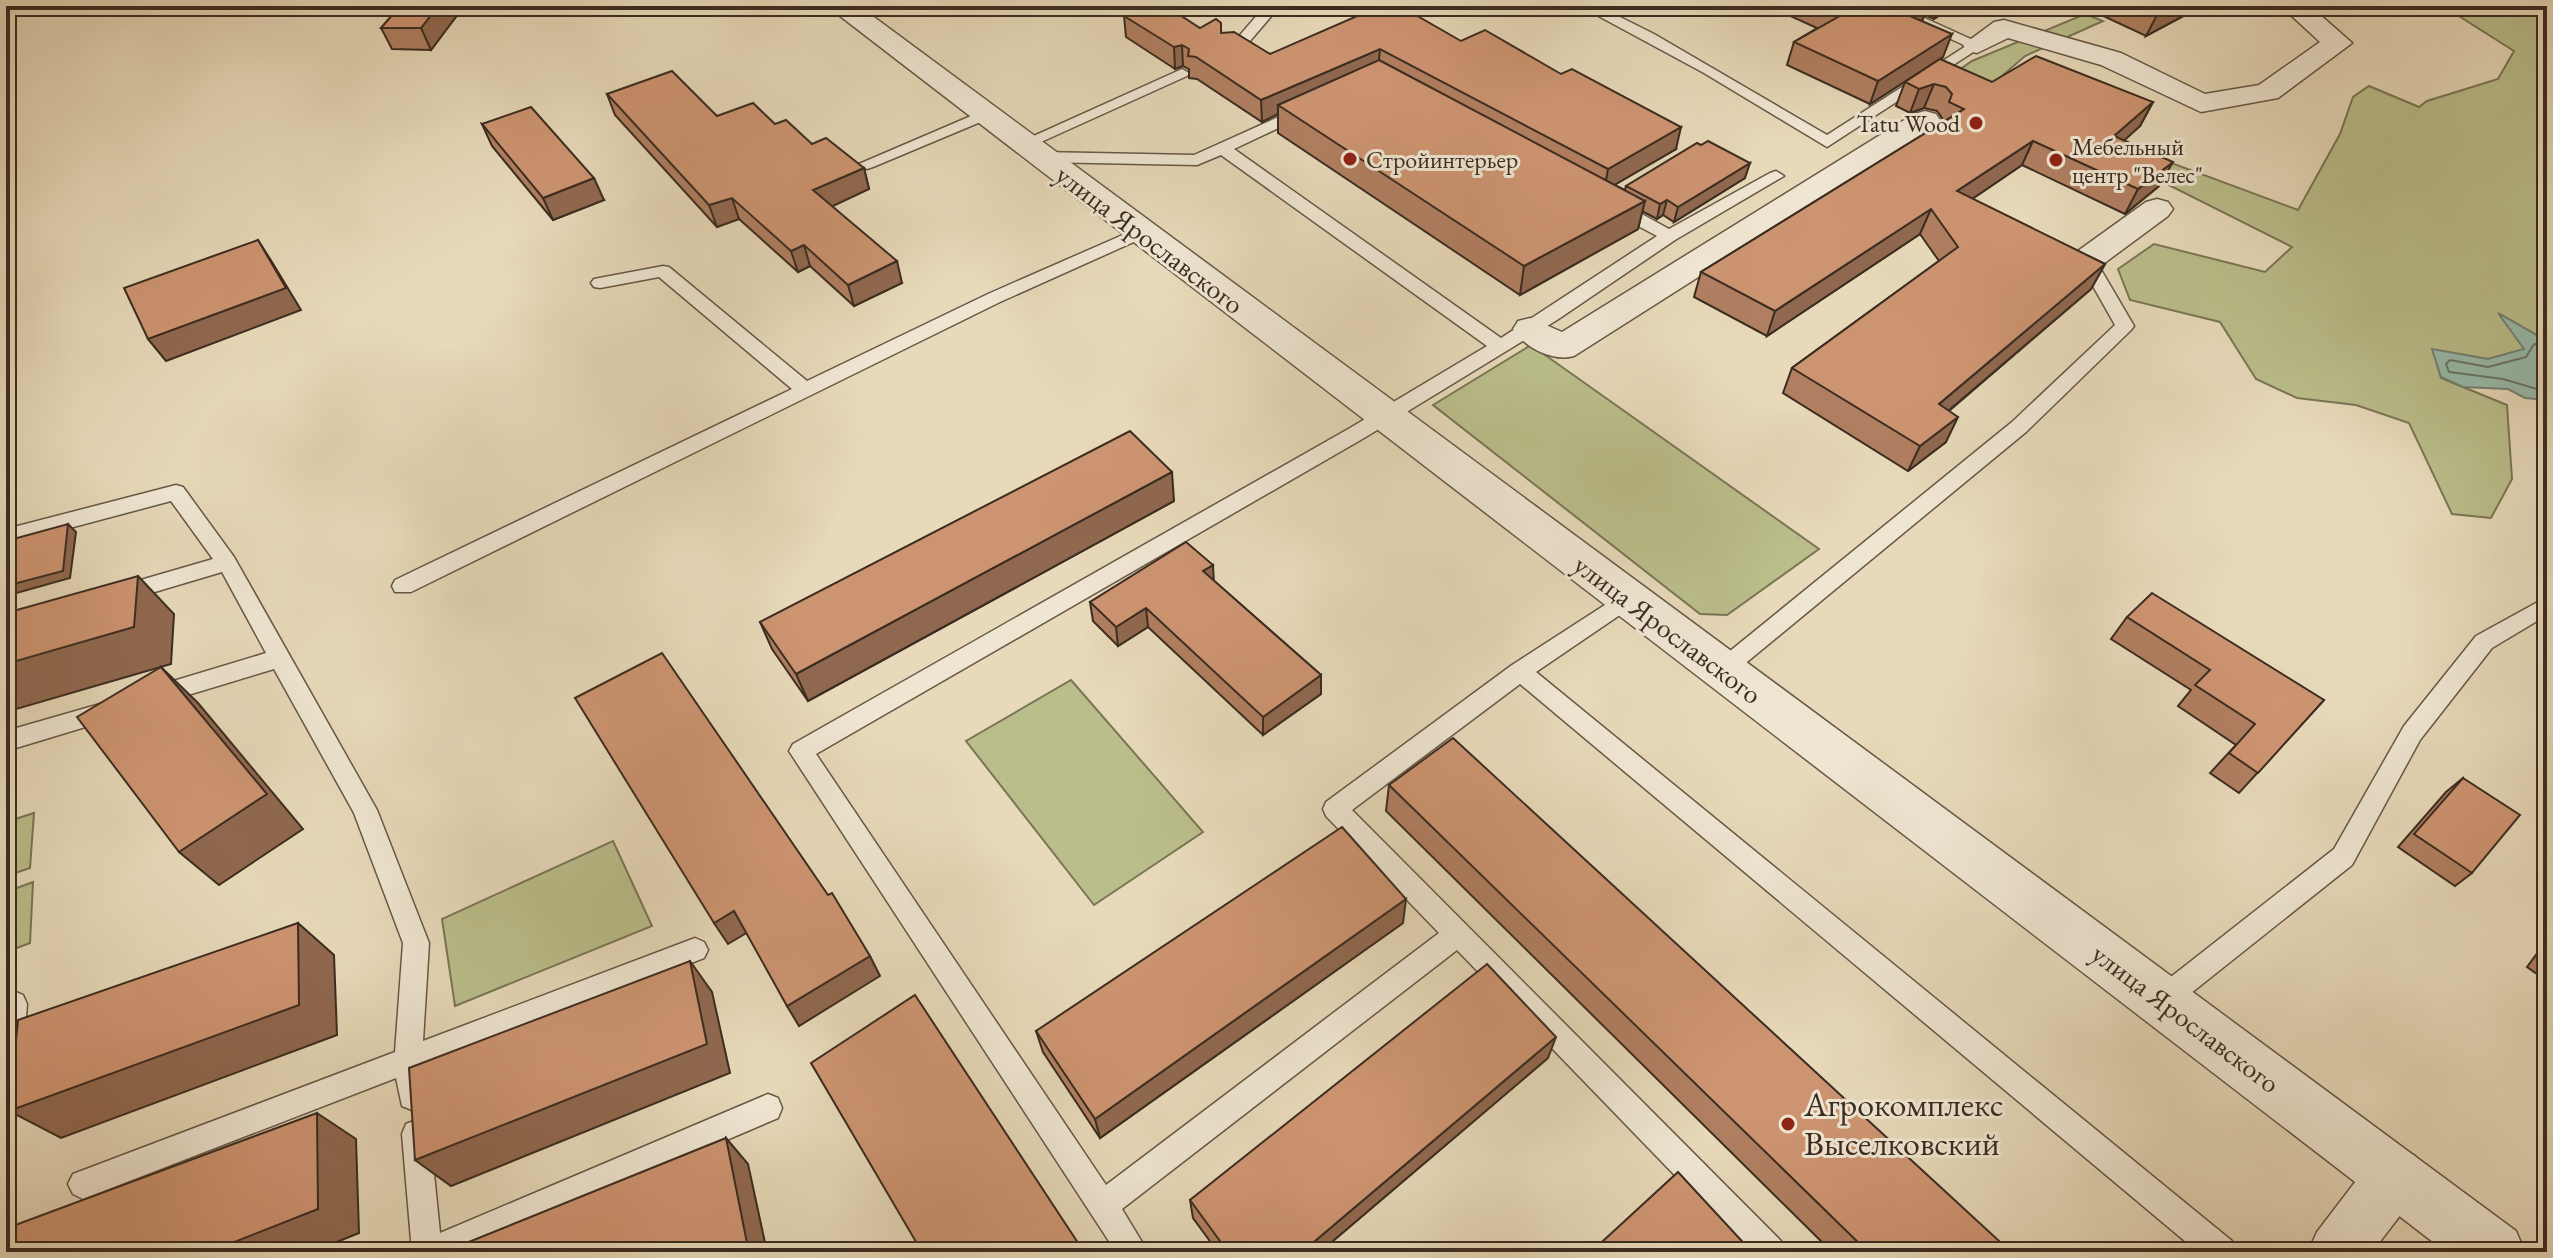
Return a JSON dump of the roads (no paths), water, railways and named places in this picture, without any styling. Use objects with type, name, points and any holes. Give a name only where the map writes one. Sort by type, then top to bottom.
[{"type":"street","name":"улица Ярославского","points":[[841,6],[2495,1252]]},
{"type":"street","points":[[1977,45],[2004,28],[2111,59],[2201,103],[2268,92],[2338,43],[2294,6]]},
{"type":"street","points":[[1530,329],[1562,348],[1925,120]]},
{"type":"street","points":[[2075,253],[2157,209]]},
{"type":"street","points":[[2337,1252],[2395,1176]]},
{"type":"lane","points":[[1229,49],[1239,45],[1273,6]]},
{"type":"lane","points":[[1587,6],[1761,99],[1827,142],[1977,45]]},
{"type":"lane","points":[[1886,6],[1977,45]]},
{"type":"lane","points":[[1032,150],[1182,73]]},
{"type":"lane","points":[[1032,150],[1197,160],[1323,102]]},
{"type":"lane","points":[[867,164],[985,115]]},
{"type":"lane","points":[[1222,148],[1501,347]]},
{"type":"lane","points":[[1133,1252],[801,751],[1385,416],[1530,329],[1669,236],[1776,176]]},
{"type":"lane","points":[[1618,193],[1605,201],[1669,236]]},
{"type":"lane","points":[[403,586],[994,298],[1141,232]]},
{"type":"lane","points":[[1722,670],[2019,427],[2125,326],[2075,253]]},
{"type":"lane","points":[[600,283],[663,271],[805,390]]},
{"type":"lane","points":[[6,537],[176,492],[227,563],[365,810],[416,943],[408,1059],[429,1252],[768,1108]]},
{"type":"lane","points":[[95,602],[227,563]]},
{"type":"lane","points":[[1628,598],[1520,671],[1335,809],[1770,1252]]},
{"type":"lane","points":[[2162,1000],[2343,857],[2412,733],[2484,642],[2547,605]]},
{"type":"lane","points":[[6,741],[280,658]]},
{"type":"lane","points":[[1520,671],[2221,1252]]},
{"type":"lane","points":[[1102,1206],[1458,934]]},
{"type":"lane","points":[[83,1184],[695,950]]},
{"type":"lane","points":[[6,1007],[14,1004],[6,1097]]},
{"type":"water","points":[[2498,313],[2547,341],[2547,400],[2525,398],[2508,389],[2463,387],[2441,377],[2432,349],[2488,359],[2524,349]]},
{"type":"place","name":"Tatu Wood","points":[[1976,123]]},
{"type":"place","name":"Стройинтерьер","points":[[1350,159]]},
{"type":"place","name":"Мебельный центр \"Велес\"","points":[[2056,160]]},
{"type":"place","name":"Агрокомплекс Выселковский","points":[[1788,1124]]}]
